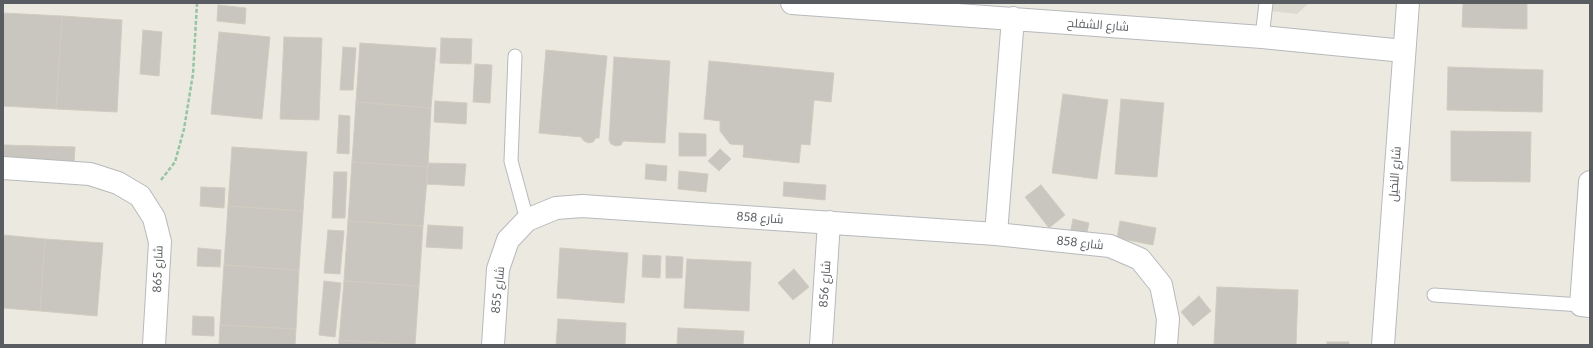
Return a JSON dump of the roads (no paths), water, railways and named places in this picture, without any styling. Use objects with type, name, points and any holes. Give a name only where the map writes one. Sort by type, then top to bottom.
[{"type":"street","name":"شارع الشفلح","points":[[792,3],[1262,37],[1404,51]]},
{"type":"street","name":"شارع النخيل","points":[[1383,345],[1408,3]]},
{"type":"street","points":[[996,234],[1013,18]]},
{"type":"street","name":"شارع 865","points":[[3,168],[90,174],[118,183],[140,196],[154,218],[160,242],[154,345]]},
{"type":"street","points":[[1586,305],[1590,182]]},
{"type":"street","name":"شارع 858","points":[[527,220],[556,208],[582,206],[996,234],[1110,246],[1140,259],[1162,285],[1168,319],[1166,345]]},
{"type":"street","name":"شارع 855","points":[[493,345],[498,269],[508,240],[527,220]]},
{"type":"street","name":"شارع 856","points":[[821,345],[829,222]]},
{"type":"lane","points":[[1262,37],[1266,3]]},
{"type":"lane","points":[[515,56],[511,161],[527,220]]},
{"type":"lane","points":[[1434,295],[1586,305]]}]
